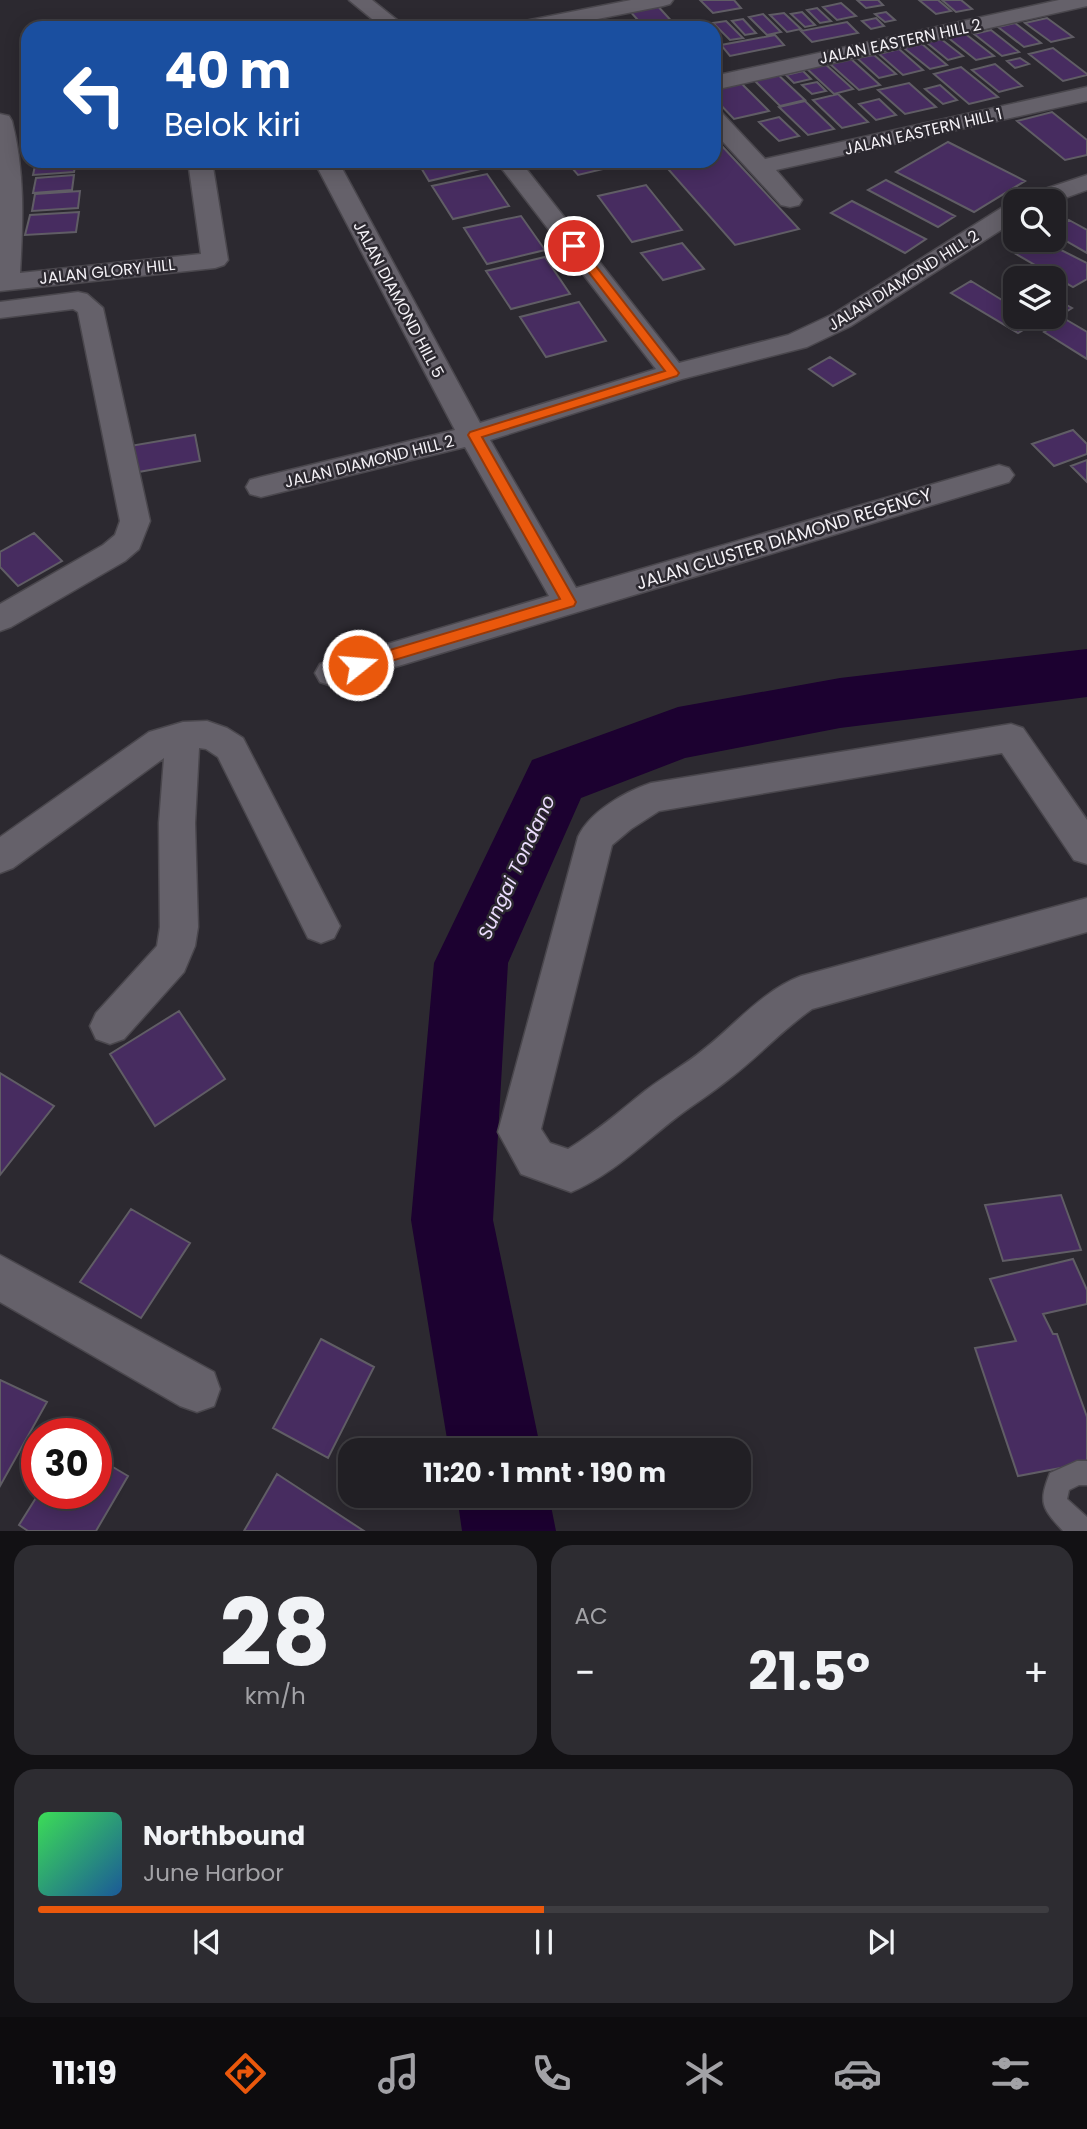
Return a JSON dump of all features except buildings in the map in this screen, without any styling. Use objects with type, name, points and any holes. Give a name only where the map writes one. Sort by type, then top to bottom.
[{"type":"street","points":[[359,0],[387,21]]},
{"type":"street","points":[[542,21],[582,8],[663,0]]},
{"type":"street","points":[[1078,2],[1087,18]]},
{"type":"street","name":"JALAN EASTERN HILL 2","points":[[721,81],[1078,2]]},
{"type":"street","name":"JALAN EASTERN HILL 1","points":[[759,167],[1087,94]]},
{"type":"street","points":[[0,619],[114,553],[128,541],[135,521],[90,308],[78,300],[2,292],[12,183],[7,119]]},
{"type":"street","points":[[721,126],[790,201]]},
{"type":"street","name":"JALAN GLORY HILL","points":[[2,292],[215,260],[201,168]]},
{"type":"street","name":"JALAN DIAMOND HILL 5","points":[[330,168],[447,390],[474,435]]},
{"type":"street","points":[[513,168],[673,373]]},
{"type":"street","points":[[1066,189],[1087,182]]},
{"type":"street","name":"JALAN DIAMOND HILL 2","points":[[261,487],[474,435],[673,373],[797,341],[820,331],[1003,217]]},
{"type":"street","points":[[474,435],[568,602]]},
{"type":"street","name":"JALAN CLUSTER DIAMOND REGENCY","points":[[332,673],[999,475]]},
{"type":"street","points":[[0,857],[161,742],[206,733],[221,737],[231,748],[321,926]]},
{"type":"street","points":[[110,1026],[170,960],[176,946],[179,927],[177,822],[183,736]]},
{"type":"street","points":[[1087,849],[1011,737],[651,798],[618,818],[596,837],[519,1132],[536,1159],[570,1171],[604,1151],[662,1103],[716,1065],[775,1012],[800,994],[1087,915]]},
{"type":"street","points":[[0,1277],[197,1389]]},
{"type":"lane","points":[[1087,1473],[1077,1473],[1059,1482],[1054,1503],[1074,1524],[1087,1530]]},
{"type":"waterway","name":"Sungai Tondano","points":[[493,1438],[452,1220],[471,963],[556,779],[678,733],[840,703],[1087,673]]},
{"type":"waterway","name":"Sungai Tondano","points":[[505,1508],[509,1531]]},
{"type":"route","points":[[358,665],[568,602],[474,435],[673,373],[574,246]]}]
